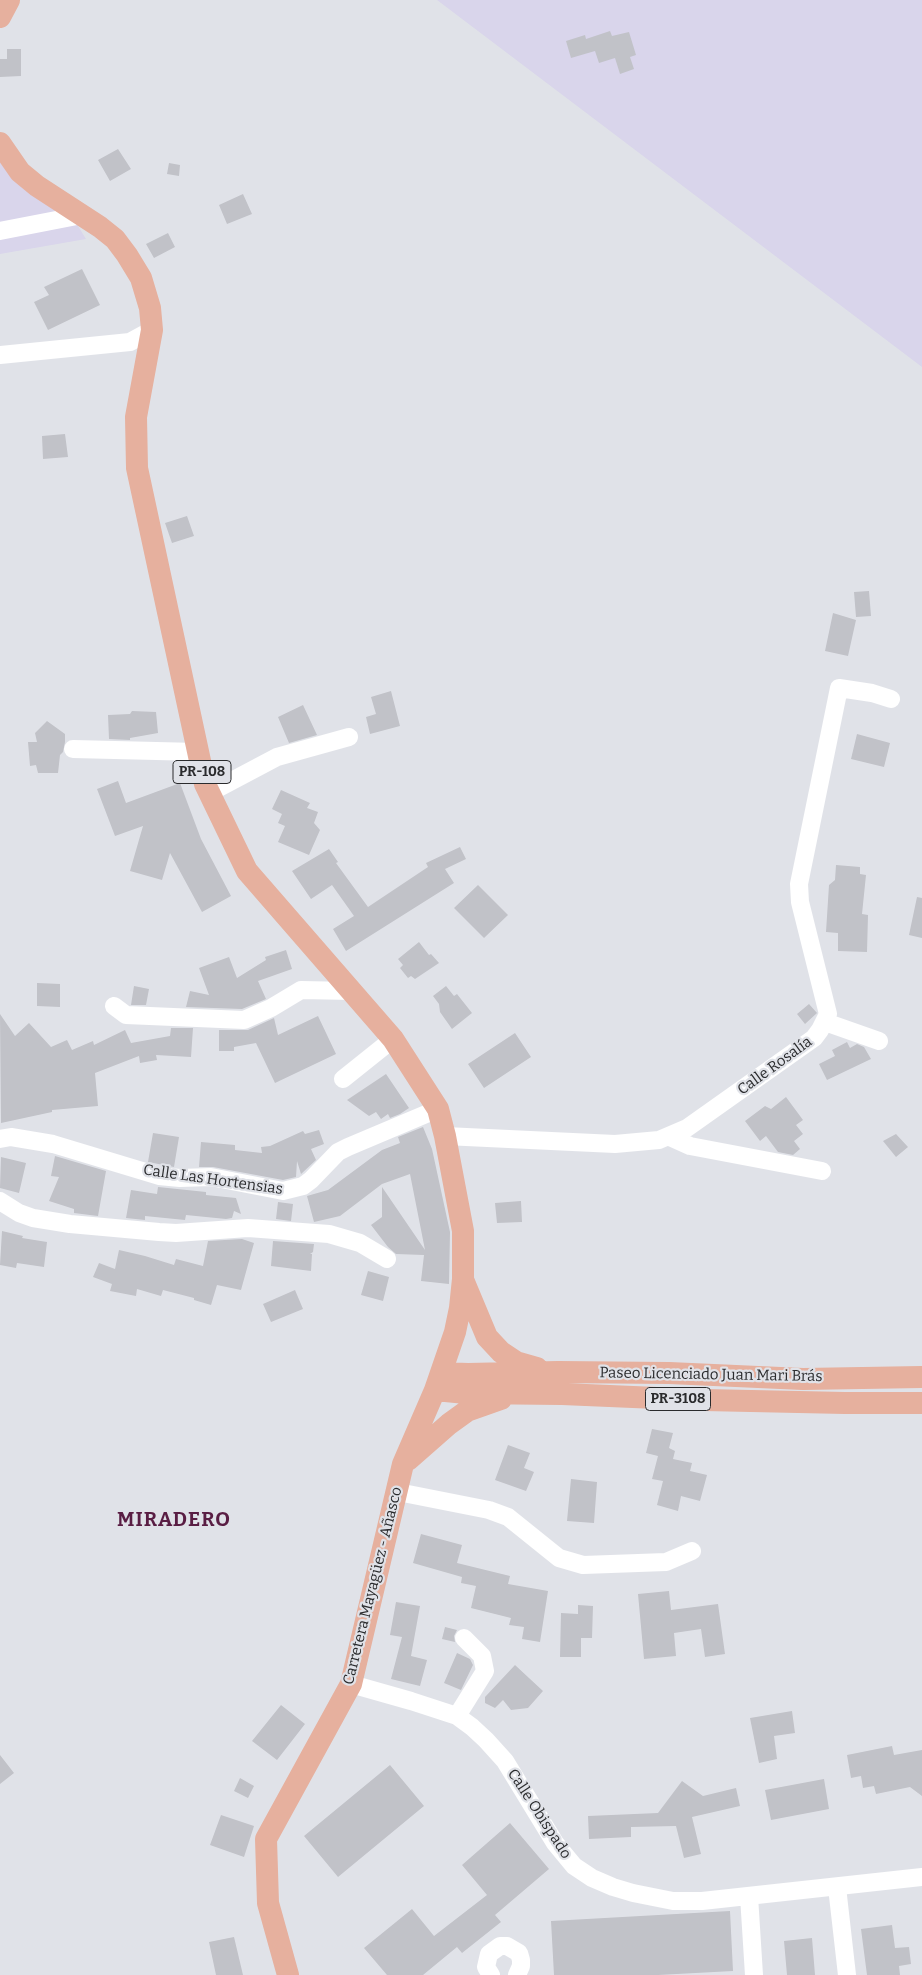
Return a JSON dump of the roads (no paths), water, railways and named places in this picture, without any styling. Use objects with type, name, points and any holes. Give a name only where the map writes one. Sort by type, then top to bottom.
[{"type":"main road","points":[[0,17],[9,0]]},
{"type":"main road","name":"PR-108","points":[[0,143],[20,172],[37,186],[115,239],[128,255],[141,278],[146,293],[150,308],[152,330],[136,417],[136,468],[205,784],[209,793],[247,871],[393,1039],[438,1109],[463,1231],[463,1279],[460,1308],[455,1332],[438,1381]]},
{"type":"main road","points":[[463,1279],[487,1337],[501,1352],[516,1362],[553,1372]]},
{"type":"main road","name":"Paseo Licenciado Juan Mari Brás","points":[[438,1381],[468,1374],[553,1372],[669,1373],[803,1379],[922,1377]]},
{"type":"main road","name":"Paseo Licenciado Juan Mari Brás","points":[[438,1381],[466,1393],[816,1402],[922,1402]]},
{"type":"main road","name":"Carretera Mayagüez - Añasco","points":[[288,1975],[268,1903],[266,1839],[351,1684],[398,1492],[403,1464],[438,1381]]},
{"type":"main road","points":[[403,1464],[467,1410],[487,1402],[524,1393]]},
{"type":"street","points":[[0,232],[82,215]]},
{"type":"street","points":[[0,355],[130,342],[152,330]]},
{"type":"street","points":[[879,1041],[825,1022],[828,1014],[800,902],[799,884],[839,688],[872,693],[891,699]]},
{"type":"street","points":[[209,793],[277,757],[349,737]]},
{"type":"street","points":[[73,750],[198,752]]},
{"type":"street","points":[[114,1006],[126,1015],[244,1020],[271,1008],[301,990],[352,991]]},
{"type":"street","name":"Calle Rosalía","points":[[445,1136],[615,1144],[646,1143],[670,1137],[688,1128],[806,1046],[825,1022]]},
{"type":"street","points":[[342,1079],[393,1039]]},
{"type":"street","name":"Calle Las Hortensias","points":[[0,1139],[12,1137],[53,1144],[159,1176],[180,1178],[211,1177],[283,1191],[303,1186],[312,1180],[338,1152],[438,1109]]},
{"type":"street","points":[[670,1137],[690,1146],[822,1171]]},
{"type":"street","points":[[0,1201],[19,1213],[33,1218],[70,1224],[176,1233],[248,1228],[329,1234],[360,1243],[388,1259]]},
{"type":"street","points":[[398,1492],[489,1510],[508,1517],[559,1558],[583,1565],[666,1562],[692,1550]]},
{"type":"street","points":[[456,1716],[485,1671],[482,1656],[464,1638]]},
{"type":"street","name":"Calle Obispado","points":[[351,1684],[412,1701],[456,1716],[486,1740],[504,1761],[574,1866],[592,1878],[633,1893],[672,1901],[702,1901],[837,1888],[922,1877]]},
{"type":"street","points":[[837,1888],[847,1975]]},
{"type":"street","points":[[749,1896],[754,1975]]},
{"type":"street","points":[[491,1975],[486,1967],[489,1954],[494,1949],[507,1946],[514,1948],[521,1960],[521,1966],[517,1975]]},
{"type":"district","name":"MIRADERO","points":[[174,1520]]}]
